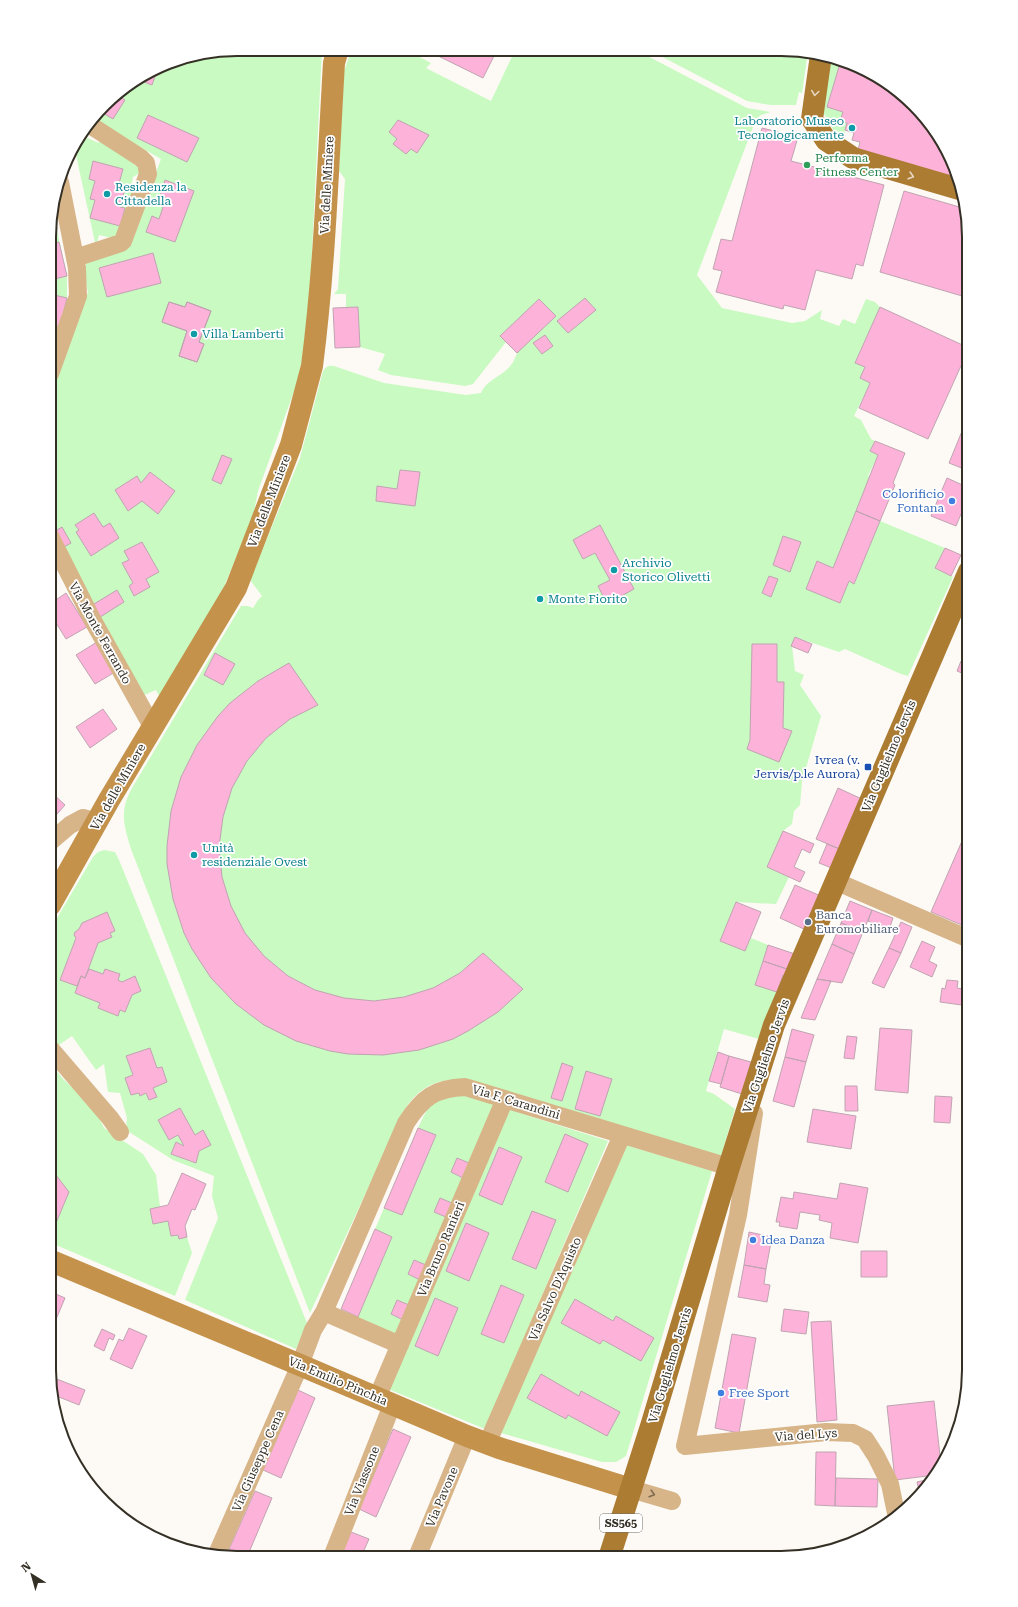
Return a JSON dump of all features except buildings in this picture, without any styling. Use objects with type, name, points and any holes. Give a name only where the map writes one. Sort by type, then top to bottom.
[{"type":"main road","points":[[820,60],[812,119],[826,140],[853,158],[955,188]]},
{"type":"main road","name":"Via Guglielmo Jervis","points":[[611,1551],[774,1025],[962,587]]},
{"type":"street","name":"Via delle Miniere","points":[[56,894],[109,800],[236,588],[291,446],[312,366],[315,347],[321,290],[334,62],[336,56]]},
{"type":"street","points":[[75,258],[121,243],[123,241],[148,174],[146,163],[141,158],[93,127]]},
{"type":"street","points":[[56,357],[78,296],[75,258],[62,191]]},
{"type":"street","points":[[58,215],[75,302]]},
{"type":"street","name":"Via Monte Ferrando","points":[[56,548],[92,620],[153,728]]},
{"type":"street","points":[[56,837],[70,825],[83,818],[97,822]]},
{"type":"street","points":[[835,881],[962,936]]},
{"type":"street","points":[[56,1055],[110,1118],[120,1132]]},
{"type":"street","name":"Via F. Carandini","points":[[300,1365],[313,1330],[324,1312],[406,1123],[414,1111],[432,1094],[452,1087],[465,1087],[729,1167]]},
{"type":"street","name":"Via Bruno Ranieri","points":[[385,1401],[400,1345],[504,1099]]},
{"type":"street","name":"Via del Lys","points":[[749,1102],[754,1111],[738,1215],[685,1446],[826,1432],[853,1433],[865,1439],[876,1456],[890,1484],[895,1510]]},
{"type":"street","name":"Via Salvo D'Aquisto","points":[[488,1444],[622,1135]]},
{"type":"street","name":"Via Emilio Pinchia","points":[[56,1263],[467,1436],[631,1489]]},
{"type":"street","points":[[324,1312],[400,1345]]},
{"type":"street","name":"Via Giuseppe Cena","points":[[219,1550],[300,1365]]},
{"type":"street","name":"Via Viassone","points":[[334,1551],[385,1401]]},
{"type":"street","name":"Via Pavone","points":[[419,1551],[467,1436]]},
{"type":"street","points":[[631,1489],[672,1501]]},
{"type":"green space","points":[[225,56],[322,56],[307,336],[297,383],[258,491],[253,517],[224,587],[160,698],[156,690],[142,696],[56,540],[56,379],[83,298],[88,293],[84,269],[87,262],[131,240],[161,159],[142,148],[136,149],[98,121],[127,93],[147,80],[168,70],[202,59]]},
{"type":"green space","points":[[349,56],[418,56],[431,63],[426,68],[491,101],[512,56],[647,56],[747,108],[771,112],[761,115],[756,119],[697,275],[722,308],[792,323],[805,321],[822,310],[820,319],[839,326],[843,319],[855,324],[866,299],[875,302],[880,307],[855,362],[865,367],[860,378],[870,383],[854,416],[861,420],[871,439],[875,441],[870,451],[878,455],[868,476],[870,477],[833,568],[817,561],[806,589],[840,603],[849,581],[855,583],[880,521],[945,548],[935,568],[953,577],[908,676],[845,649],[839,652],[795,637],[792,646],[795,671],[804,675],[800,685],[821,716],[802,782],[800,805],[794,811],[792,824],[783,831],[767,867],[789,877],[776,904],[736,902],[720,941],[745,951],[751,938],[768,945],[755,984],[777,992],[759,1039],[724,1029],[706,1091],[714,1094],[735,1109],[721,1156],[450,1080],[436,1083],[418,1093],[405,1109],[310,1313],[131,849],[126,833],[124,811],[125,804],[132,788],[241,606],[253,608],[262,596],[250,580],[300,458],[324,369],[328,366],[334,366],[384,383],[466,395],[481,393],[491,381],[508,369],[517,353],[506,342],[473,384],[465,386],[391,375],[378,370],[385,354],[360,347],[358,307],[346,308],[346,294],[334,294],[338,289],[345,179],[339,171],[344,71]]},
{"type":"green space","points":[[661,56],[793,56],[807,58],[802,93],[799,92],[796,105],[770,105],[747,101]]},
{"type":"green space","points":[[829,62],[839,66],[827,107],[843,112],[840,121],[847,123],[843,139],[834,131],[821,109]]},
{"type":"green space","points":[[87,138],[99,143],[100,138],[143,171],[133,177],[131,189],[139,191],[120,240],[99,235],[96,247],[76,155]]},
{"type":"green space","points":[[56,226],[67,276],[67,298],[56,339]]},
{"type":"green space","points":[[104,850],[115,852],[119,860],[307,1323],[296,1349],[185,1300],[218,1218],[212,1196],[214,1176],[173,1160],[126,1130],[127,1118],[120,1093],[108,1092],[104,1064],[96,1070],[72,1036],[56,1047],[56,920],[93,857],[98,852]]},
{"type":"green space","points":[[56,1070],[64,1080],[94,1107],[104,1128],[143,1154],[156,1175],[160,1207],[150,1209],[153,1223],[168,1221],[171,1236],[178,1235],[179,1239],[187,1237],[192,1253],[175,1296],[56,1245]]},
{"type":"green space","points":[[461,1095],[494,1104],[469,1163],[457,1158],[451,1172],[463,1178],[452,1203],[440,1198],[434,1212],[446,1217],[426,1265],[414,1260],[408,1274],[420,1280],[409,1305],[397,1300],[391,1314],[403,1320],[396,1337],[353,1320],[355,1316],[358,1316],[392,1237],[375,1229],[384,1208],[402,1215],[436,1136],[418,1128],[426,1112],[433,1103],[437,1101]]},
{"type":"green space","points":[[507,1109],[608,1141],[485,1429],[388,1389]]},
{"type":"green space","points":[[626,1145],[712,1171],[626,1456],[616,1462],[602,1462],[501,1433]]},
{"type":"place","name":"Laboratorio Museo Tecnologicamente","points":[[852,128]]},
{"type":"place","name":"Performa Fitness Center","points":[[807,165]]},
{"type":"place","name":"Residenza la Cittadella","points":[[107,194]]},
{"type":"place","name":"Villa Lamberti","points":[[194,334]]},
{"type":"place","name":"Colorificio Fontana","points":[[952,501]]},
{"type":"place","name":"Archivio Storico Olivetti","points":[[614,570]]},
{"type":"place","name":"Monte Fiorito","points":[[540,599]]},
{"type":"place","name":"Ivrea (v. Jervis/p.le Aurora)","points":[[868,767]]},
{"type":"place","name":"Unità residenziale Ovest","points":[[194,855]]},
{"type":"place","name":"Banca Euromobiliare","points":[[808,922]]},
{"type":"place","name":"Idea Danza","points":[[753,1240]]},
{"type":"place","name":"Free Sport","points":[[721,1393]]}]
